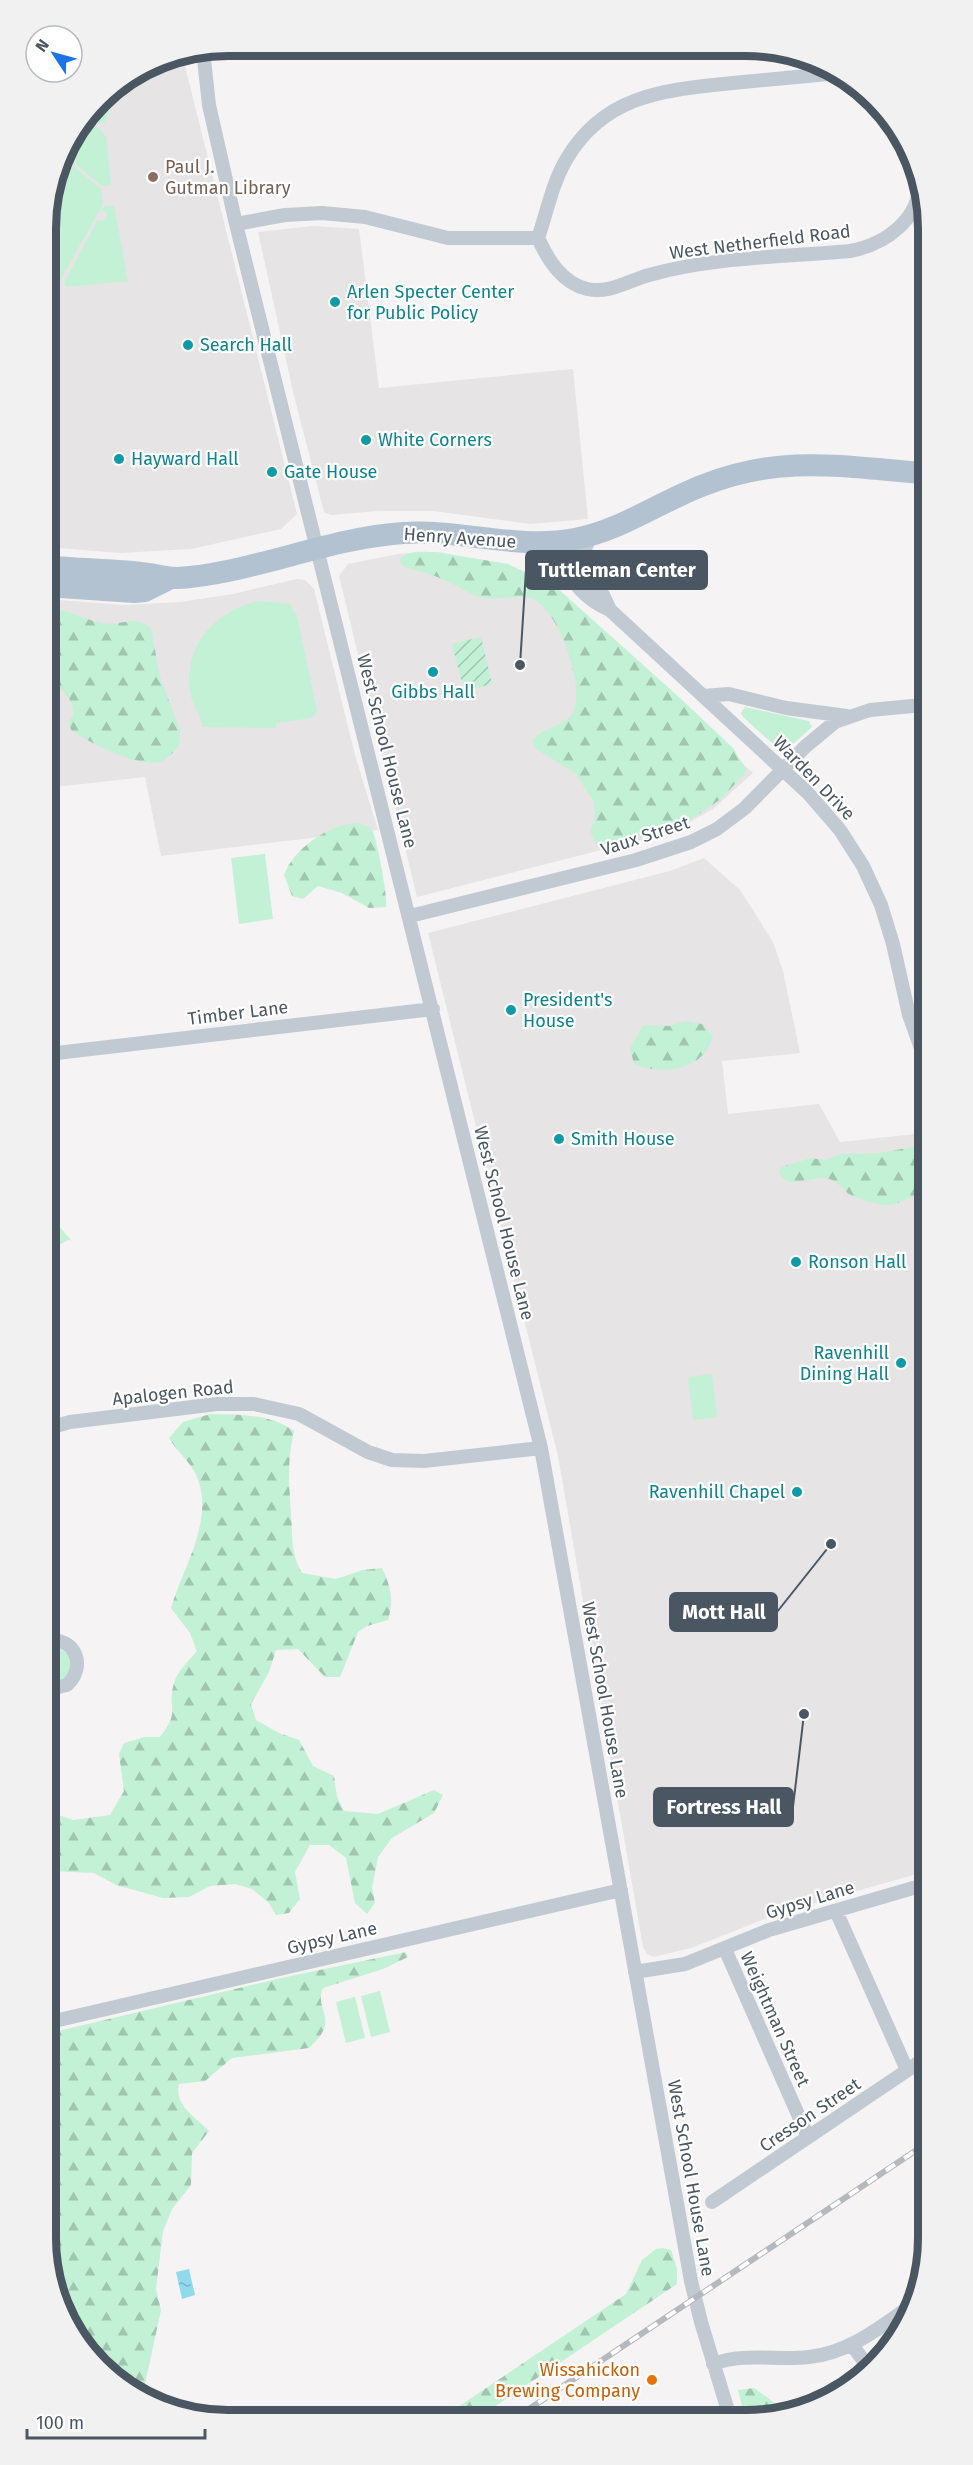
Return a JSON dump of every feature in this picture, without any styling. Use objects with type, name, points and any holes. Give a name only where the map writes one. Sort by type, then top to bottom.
[{"type":"main road","name":"Henry Avenue","points":[[56,587],[145,591],[167,579],[232,570],[372,537],[411,532],[518,543],[547,543],[591,535],[631,521],[704,484],[757,469],[820,463],[918,473]]},
{"type":"main road","name":"Henry Avenue","points":[[56,567],[142,573],[167,579]]},
{"type":"street","name":"West School House Lane","points":[[204,58],[209,105],[236,224],[541,1448],[691,2281],[728,2410]]},
{"type":"street","points":[[236,224],[301,213],[343,213],[389,222],[447,238],[538,238],[554,187],[567,159],[600,121],[629,102],[672,89],[823,74]]},
{"type":"street","name":"West Netherfield Road","points":[[538,238],[549,260],[565,278],[585,288],[608,290],[679,268],[863,248],[885,239],[896,231],[916,204]]},
{"type":"street","name":"Warden Drive","points":[[591,535],[581,558],[580,569],[603,595],[610,610]]},
{"type":"street","name":"Warden Drive","points":[[547,543],[577,589],[593,603],[610,610],[783,770],[831,818],[863,866],[888,923],[909,1015],[918,1039]]},
{"type":"street","points":[[703,696],[728,694],[786,708],[849,716]]},
{"type":"street","name":"Vaux Street","points":[[410,916],[613,866],[684,845],[729,820],[759,796],[824,730],[849,716],[870,710],[918,705]]},
{"type":"street","name":"Timber Lane","points":[[56,1053],[433,1009]]},
{"type":"street","name":"Apalogen Road","points":[[56,1426],[70,1422],[237,1403],[269,1406],[299,1414],[368,1452],[392,1460],[424,1461],[541,1448]]},
{"type":"street","points":[[56,1641],[66,1643],[77,1656],[78,1664],[77,1672],[67,1685],[56,1688]]},
{"type":"street","name":"Gypsy Lane","points":[[635,1972],[685,1964],[769,1930],[917,1887]]},
{"type":"street","name":"Gypsy Lane","points":[[56,2021],[621,1890]]},
{"type":"street","points":[[836,1911],[907,2070]]},
{"type":"street","name":"Weightman Street","points":[[725,1949],[808,2137]]},
{"type":"street","name":"Cresson Street","points":[[712,2202],[917,2063]]},
{"type":"street","points":[[713,2364],[742,2357],[813,2357],[852,2345],[898,2314]]},
{"type":"street","points":[[852,2345],[864,2361]]},
{"type":"shaded area","points":[[184,61],[297,514],[281,529],[191,549],[120,553],[56,548],[57,205],[61,183],[69,162],[85,132],[98,114],[132,85],[152,73]]},
{"type":"shaded area","points":[[313,226],[359,229],[379,388],[573,369],[588,519],[530,524],[434,511],[378,511],[331,515],[324,512],[294,396],[258,232]]},
{"type":"shaded area","points":[[446,553],[593,625],[753,773],[713,809],[672,832],[417,897],[339,576],[348,564],[398,554]]},
{"type":"shaded area","points":[[297,579],[305,580],[314,589],[355,755],[378,830],[161,856],[145,777],[56,787],[56,600],[125,605],[180,602],[233,594]]},
{"type":"shaded area","points":[[704,858],[740,890],[773,942],[783,971],[800,1053],[722,1061],[728,1114],[819,1104],[840,1142],[918,1134],[917,1874],[777,1914],[691,1948],[654,1957],[647,1954],[643,1947],[558,1456],[428,933],[670,871]]},
{"type":"green space","points":[[114,98],[104,123],[99,124],[93,121]]},
{"type":"green space","points":[[91,123],[106,137],[111,185],[102,186],[75,164],[77,160],[72,155]]},
{"type":"green space","points":[[69,162],[101,189],[103,204],[57,286],[57,205],[61,183]]},
{"type":"green space","points":[[105,206],[114,206],[128,281],[66,287],[64,283],[97,221],[105,220],[107,214],[102,210]]},
{"type":"green space","points":[[436,552],[508,564],[556,587],[733,748],[747,771],[721,799],[672,832],[630,839],[610,847],[597,845],[590,831],[595,820],[594,802],[575,773],[536,749],[532,741],[542,732],[571,716],[576,698],[567,649],[552,618],[543,606],[533,599],[478,597],[437,577],[403,566],[399,561],[410,553]]},
{"type":"green space","points":[[260,601],[289,604],[297,615],[317,711],[311,718],[276,723],[276,728],[203,727],[190,692],[189,675],[198,645],[217,621],[244,605]]},
{"type":"green space","points":[[56,609],[101,623],[132,621],[144,624],[151,628],[160,677],[180,730],[179,745],[167,758],[153,763],[129,758],[102,747],[71,730],[69,721],[73,715],[73,708],[68,697],[56,683]]},
{"type":"green space","points":[[481,637],[492,684],[464,691],[452,644]]},
{"type":"green space","points":[[745,707],[809,721],[812,727],[783,753],[743,717],[741,713]]},
{"type":"green space","points":[[359,823],[372,830],[374,835],[384,881],[386,907],[369,908],[342,893],[318,886],[303,899],[292,896],[284,875],[296,855],[325,832],[336,827]]},
{"type":"green space","points":[[265,854],[273,919],[239,924],[231,858]]},
{"type":"green space","points":[[685,1021],[702,1024],[713,1036],[701,1057],[681,1068],[669,1070],[645,1068],[634,1064],[630,1048],[643,1025],[669,1026]]},
{"type":"green space","points":[[918,1146],[918,1194],[901,1202],[885,1205],[857,1198],[830,1179],[820,1178],[794,1182],[783,1178],[779,1173],[781,1167],[811,1158],[825,1160],[840,1154],[878,1153]]},
{"type":"green space","points":[[56,1222],[70,1239],[56,1247]]},
{"type":"green space","points":[[712,1374],[717,1417],[693,1420],[688,1377]]},
{"type":"green space","points":[[210,1414],[243,1415],[275,1421],[294,1431],[289,1463],[292,1537],[294,1551],[302,1573],[336,1579],[363,1570],[382,1568],[388,1581],[391,1600],[388,1620],[367,1626],[358,1632],[340,1677],[325,1677],[298,1649],[276,1650],[269,1672],[251,1704],[256,1720],[279,1733],[299,1740],[313,1766],[334,1776],[337,1797],[344,1811],[378,1814],[434,1790],[443,1795],[434,1813],[392,1838],[378,1857],[372,1888],[375,1903],[367,1914],[355,1903],[346,1858],[329,1845],[310,1845],[295,1872],[300,1899],[289,1913],[276,1915],[268,1902],[252,1889],[235,1884],[210,1886],[189,1897],[163,1898],[116,1885],[94,1873],[56,1871],[56,1814],[73,1820],[110,1815],[124,1791],[119,1754],[124,1743],[145,1737],[160,1737],[167,1728],[172,1714],[172,1692],[176,1678],[197,1651],[190,1633],[171,1608],[196,1541],[202,1505],[200,1488],[194,1471],[169,1438],[183,1422]]},
{"type":"green space","points":[[56,1647],[67,1653],[72,1664],[65,1680],[56,1682]]},
{"type":"green space","points":[[406,1952],[408,1957],[383,1969],[323,1988],[321,2002],[325,2015],[324,2029],[309,2048],[232,2058],[205,2081],[179,2084],[178,2092],[183,2105],[209,2131],[192,2153],[191,2185],[172,2209],[163,2231],[156,2289],[161,2310],[144,2387],[123,2374],[91,2342],[69,2303],[61,2282],[56,2237],[56,2032],[286,1977]]},
{"type":"green space","points":[[380,1991],[390,2032],[371,2037],[361,1996]]},
{"type":"green space","points":[[355,1997],[365,2038],[346,2043],[336,2002]]},
{"type":"green space","points":[[656,2249],[671,2250],[677,2269],[677,2284],[489,2410],[453,2410],[626,2294],[642,2260]]},
{"type":"green space","points":[[754,2388],[779,2406],[743,2410],[738,2390]]},
{"type":"water","points":[[189,2269],[195,2295],[182,2299],[176,2272]]},
{"type":"railway","points":[[527,2410],[917,2150]]},
{"type":"place","name":"Paul J. Gutman Library","points":[[153,177]]},
{"type":"place","name":"Arlen Specter Center for Public Policy","points":[[335,302]]},
{"type":"place","name":"Search Hall","points":[[188,345]]},
{"type":"place","name":"White Corners","points":[[366,440]]},
{"type":"place","name":"Hayward Hall","points":[[119,459]]},
{"type":"place","name":"Gate House","points":[[272,472]]},
{"type":"place","name":"Tuttleman Center","points":[[520,665]]},
{"type":"place","name":"Gibbs Hall","points":[[433,672]]},
{"type":"place","name":"President's House","points":[[511,1010]]},
{"type":"place","name":"Smith House","points":[[559,1139]]},
{"type":"place","name":"Ronson Hall","points":[[796,1262]]},
{"type":"place","name":"Ravenhill Dining Hall","points":[[901,1363]]},
{"type":"place","name":"Ravenhill Chapel","points":[[797,1492]]},
{"type":"place","name":"Mott Hall","points":[[831,1544]]},
{"type":"place","name":"Fortress Hall","points":[[804,1714]]},
{"type":"place","name":"Wissahickon Brewing Company","points":[[652,2380]]}]
